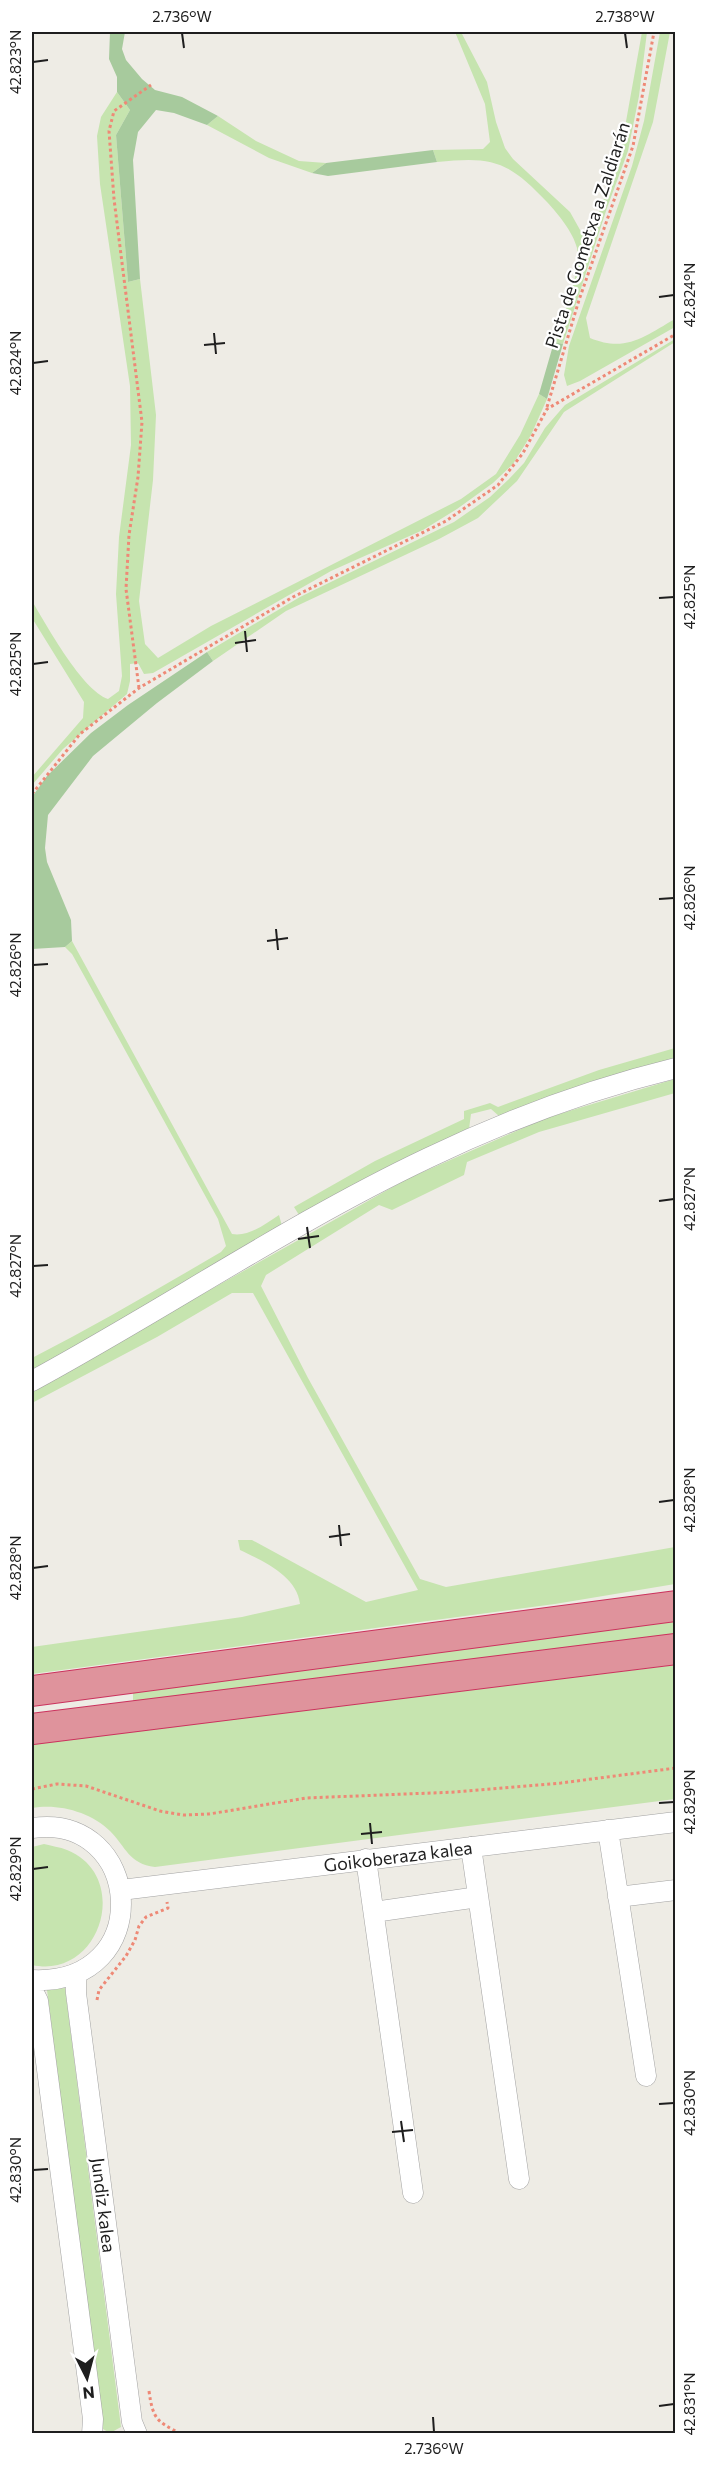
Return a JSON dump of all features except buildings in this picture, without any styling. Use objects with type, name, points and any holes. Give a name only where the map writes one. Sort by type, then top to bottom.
[{"type":"highway","points":[[32,1690],[675,1606]]},
{"type":"highway","points":[[32,1729],[675,1649]]},
{"type":"street","points":[[32,1381],[326,1211],[428,1157],[550,1107],[675,1068]]},
{"type":"street","name":"Goikoberaza kalea","points":[[121,1890],[675,1822]]},
{"type":"street","points":[[32,1828],[47,1826],[72,1831],[95,1845],[112,1865],[121,1890],[121,1916],[113,1940],[98,1960],[76,1975],[52,1981],[32,1980]]},
{"type":"street","points":[[608,1830],[646,2076]]},
{"type":"street","points":[[471,1847],[519,2179]]},
{"type":"street","points":[[366,1860],[412,2193]]},
{"type":"street","points":[[618,1898],[675,1890]]},
{"type":"street","points":[[374,1912],[478,1898]]},
{"type":"street","name":"Jundiz kalea","points":[[76,1975],[76,1993],[130,2410],[137,2433]]},
{"type":"street","points":[[32,1989],[38,2001],[93,2419],[92,2433]]},
{"type":"path","name":"Pista de Gometxa a Zaldiarán","points":[[32,794],[80,734],[139,688],[293,597],[446,520],[498,485],[524,453],[547,409],[579,300],[633,146],[654,32]]},
{"type":"path","points":[[139,688],[126,589],[129,536],[138,477],[142,422],[114,199],[109,131],[114,111],[151,85]]},
{"type":"path","points":[[547,409],[675,334]]},
{"type":"path","points":[[32,1789],[57,1784],[86,1786],[160,1811],[183,1815],[209,1814],[306,1798],[467,1791],[561,1783],[675,1768]]},
{"type":"path","points":[[97,2001],[99,1990],[126,1956],[135,1940],[139,1926],[146,1917],[168,1908],[167,1901]]},
{"type":"path","points":[[148,2389],[154,2414],[162,2424],[181,2433]]},
{"type":"green space","points":[[110,32],[125,32],[122,49],[126,60],[155,90],[182,97],[218,116],[207,125],[174,113],[156,110],[138,132],[133,160],[140,279],[128,282],[116,135],[130,110],[117,92],[117,77],[109,59]]},
{"type":"green space","points":[[455,32],[461,32],[487,82],[496,122],[505,148],[513,159],[570,212],[584,237],[590,236],[620,155],[642,32],[647,32],[639,96],[628,151],[563,344],[554,342],[570,295],[578,257],[575,242],[565,224],[533,188],[510,170],[498,164],[472,160],[437,162],[433,150],[483,149],[490,142],[485,104]]},
{"type":"green space","points":[[660,32],[670,32],[653,122],[586,318],[590,338],[614,344],[635,341],[675,319],[675,327],[580,381],[567,386],[564,375],[569,346],[632,166],[644,121]]},
{"type":"green space","points":[[117,92],[130,110],[116,135],[128,282],[140,279],[156,415],[153,480],[139,601],[145,644],[158,658],[211,626],[461,499],[496,474],[520,435],[539,394],[547,399],[531,435],[513,464],[493,483],[457,509],[423,530],[331,571],[153,673],[144,674],[138,663],[130,664],[127,694],[63,749],[32,785],[32,777],[83,718],[84,702],[32,618],[32,601],[76,671],[98,693],[108,699],[119,691],[122,676],[116,594],[119,537],[131,445],[130,386],[100,184],[97,136],[101,117]]},
{"type":"green space","points":[[218,116],[256,141],[299,161],[326,163],[312,173],[269,158],[207,125]]},
{"type":"green space","points":[[433,150],[437,162],[328,176],[312,173],[326,163]]},
{"type":"green space","points":[[675,339],[675,342],[564,412],[517,481],[478,518],[439,539],[286,611],[213,661],[207,652],[300,597],[454,522],[490,497],[524,463],[545,428],[565,405]]},
{"type":"green space","points":[[554,342],[563,344],[547,399],[539,394]]},
{"type":"green space","points":[[207,652],[213,661],[157,703],[93,756],[48,815],[45,848],[47,862],[71,920],[72,941],[65,947],[32,949],[32,797],[47,776],[91,733]]},
{"type":"green space","points":[[72,941],[232,1234],[251,1232],[279,1215],[282,1226],[35,1369],[32,1358],[174,1280],[221,1252],[226,1246],[218,1219],[72,954],[65,947]]},
{"type":"green space","points":[[675,1048],[675,1059],[499,1116],[491,1109],[471,1114],[469,1129],[371,1175],[299,1215],[294,1207],[375,1161],[464,1119],[464,1111],[490,1103],[498,1107],[599,1070]]},
{"type":"green space","points":[[675,1079],[675,1093],[539,1132],[467,1162],[464,1175],[392,1210],[379,1205],[266,1275],[261,1286],[308,1378],[420,1579],[446,1587],[675,1547],[675,1584],[555,1604],[32,1674],[32,1647],[242,1617],[300,1604],[293,1585],[278,1571],[240,1550],[238,1540],[252,1540],[366,1602],[418,1590],[253,1293],[232,1293],[157,1337],[32,1403],[32,1390],[407,1179],[546,1118]]},
{"type":"green space","points":[[675,1617],[675,1637],[133,1702],[133,1689]]},
{"type":"green space","points":[[675,1665],[675,1799],[155,1867],[134,1859],[110,1831],[84,1814],[63,1808],[32,1808],[32,1744]]},
{"type":"green space","points":[[44,1844],[67,1850],[87,1863],[99,1881],[103,1902],[100,1923],[91,1942],[76,1957],[56,1965],[32,1965],[32,1847]]},
{"type":"green space","points":[[65,1988],[121,2427],[110,2433],[103,2429],[47,1990]]}]
